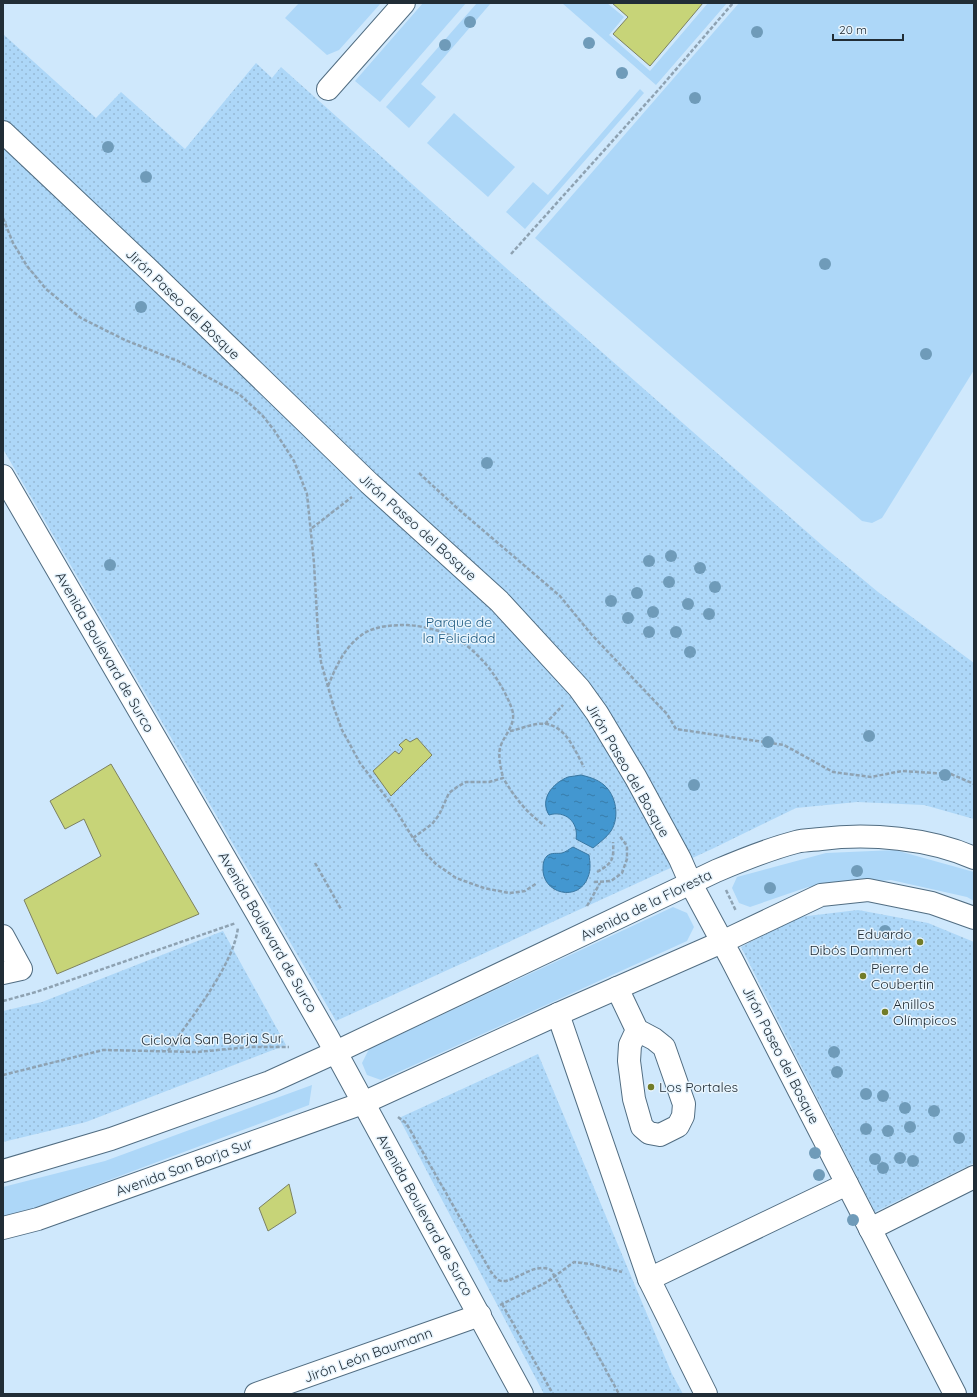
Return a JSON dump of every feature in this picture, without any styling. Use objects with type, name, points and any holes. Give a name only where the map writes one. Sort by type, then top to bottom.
[{"type":"street","points":[[328,89],[404,3]]},
{"type":"street","name":"Jirón Paseo del Bosque","points":[[3,132],[146,267],[369,483],[499,601],[578,688],[597,713],[636,778],[680,859],[691,884],[956,1394]]},
{"type":"street","name":"Avenida Boulevard de Surco","points":[[5,482],[258,915],[336,1052],[522,1394]]},
{"type":"street","name":"Avenida de la Floresta","points":[[336,1052],[716,871],[750,857],[798,841],[840,836],[869,836],[921,842],[959,851],[974,858]]},
{"type":"street","points":[[363,1103],[558,1014],[722,942],[821,895],[868,890],[932,903],[974,918]]},
{"type":"street","points":[[3,936],[12,971]]},
{"type":"street","points":[[617,988],[637,1030]]},
{"type":"street","points":[[558,1014],[566,1033],[649,1279],[706,1394]]},
{"type":"street","points":[[3,1171],[118,1136],[270,1082],[336,1052]]},
{"type":"street","name":"Avenida San Borja Sur","points":[[3,1228],[38,1219],[363,1103]]},
{"type":"street","points":[[870,1229],[974,1177]]},
{"type":"street","points":[[649,1279],[848,1184]]},
{"type":"street","name":"Jirón León Baumann","points":[[265,1393],[480,1315]]},
{"type":"path","points":[[511,254],[733,3]]},
{"type":"path","points":[[3,218],[13,243],[27,266],[46,288],[81,318],[125,340],[178,361],[239,394],[262,415],[274,430],[294,461],[307,494],[311,528],[318,634],[322,662],[334,708],[342,730],[360,763],[396,808],[413,838],[424,852],[436,864],[456,878],[484,888],[509,893],[525,892],[537,883]]},
{"type":"path","points":[[419,473],[457,508],[560,596],[591,634],[667,714],[676,729],[784,746],[833,772],[871,777],[902,771],[951,774],[974,784]]},
{"type":"path","points":[[311,528],[369,483]]},
{"type":"path","points":[[328,687],[338,664],[349,646],[363,634],[380,627],[400,625],[421,626],[458,640],[479,657],[496,677],[505,694],[512,711],[513,721],[509,732],[503,739],[500,749],[499,762],[503,778],[518,802],[532,817],[545,826]]},
{"type":"path","points":[[509,732],[546,724],[557,727],[567,737],[584,767]]},
{"type":"path","points":[[413,838],[432,824],[439,815],[449,793],[457,787],[466,782],[488,782],[503,778]]},
{"type":"path","points":[[594,882],[600,883],[611,881],[622,873],[627,859],[627,846],[619,835]]},
{"type":"path","points":[[597,872],[608,866],[612,860],[613,842]]},
{"type":"path","points":[[315,864],[341,910]]},
{"type":"path","points":[[716,871],[746,930]]},
{"type":"path","points":[[585,910],[600,883]]},
{"type":"path","points":[[3,1001],[36,992],[238,922],[236,939],[218,979],[168,1051]]},
{"type":"path","name":"Ciclovía San Borja Sur","points":[[3,1075],[103,1050],[197,1052],[249,1047],[289,1047]]},
{"type":"path","points":[[397,1116],[406,1123],[491,1272],[497,1279],[502,1282],[540,1267],[546,1267],[556,1276],[619,1394]]},
{"type":"path","points":[[480,1315],[547,1282],[574,1262],[591,1264],[649,1279]]},
{"type":"path","points":[[502,1304],[553,1394]]},
{"type":"green space","points":[[299,3],[381,3],[339,50],[327,55],[285,18]]},
{"type":"green space","points":[[423,3],[466,3],[380,102],[355,81]]},
{"type":"green space","points":[[477,3],[491,3],[421,84],[436,97],[409,128],[386,107]]},
{"type":"green space","points":[[562,3],[607,3],[624,17],[609,35],[650,71],[708,3],[727,3],[656,85]]},
{"type":"green space","points":[[739,3],[974,3],[974,370],[882,518],[872,523],[862,521],[535,238]]},
{"type":"green space","name":"Parque de la Felicidad","points":[[3,34],[96,118],[121,92],[185,149],[256,63],[272,78],[281,67],[505,267],[824,547],[878,592],[974,663],[974,819],[924,805],[857,802],[796,808],[712,849],[336,1021],[3,449]]},
{"type":"green space","points":[[640,89],[644,93],[525,229],[506,212],[533,182],[548,195]]},
{"type":"green space","points":[[454,113],[515,167],[488,197],[427,143]]},
{"type":"green space","points":[[895,850],[974,872],[974,901],[967,897],[891,880],[808,887],[750,907],[739,903],[732,888],[737,877],[826,853]]},
{"type":"green space","points":[[673,907],[687,913],[694,927],[687,941],[381,1080],[367,1075],[362,1063],[369,1049]]},
{"type":"green space","points":[[858,910],[928,923],[974,942],[974,1163],[875,1212],[741,947],[799,917]]},
{"type":"green space","points":[[223,931],[286,1045],[86,1122],[3,1142],[3,1011],[42,1002]]},
{"type":"green space","points":[[538,1054],[672,1374],[683,1394],[544,1394],[399,1118]]},
{"type":"green space","points":[[312,1085],[309,1105],[13,1216],[3,1218],[3,1187],[105,1161]]},
{"type":"water","points":[[581,775],[590,777],[604,785],[611,794],[615,806],[616,813],[614,825],[611,831],[593,848],[576,839],[575,827],[570,819],[560,814],[549,815],[546,809],[549,792],[557,783],[568,777]]},
{"type":"water","points":[[573,847],[589,855],[589,874],[583,885],[577,890],[561,892],[548,884],[544,876],[543,863],[549,855],[563,853]]},
{"type":"building","points":[[612,3],[703,3],[650,66],[613,34],[628,17]]},
{"type":"building","points":[[417,738],[432,755],[391,796],[373,771],[395,751],[399,754],[403,749],[399,745],[406,739],[410,742]]},
{"type":"building","points":[[111,764],[199,914],[57,974],[24,900],[101,856],[84,819],[65,829],[50,801]]},
{"type":"building","points":[[289,1184],[296,1213],[268,1231],[259,1208]]},
{"type":"place","name":"Eduardo Dibós Dammert","points":[[920,942]]},
{"type":"place","name":"Pierre de Coubertin","points":[[863,976]]},
{"type":"place","name":"Anillos Olímpicos","points":[[885,1012]]},
{"type":"place","name":"Los Portales","points":[[651,1087]]}]
